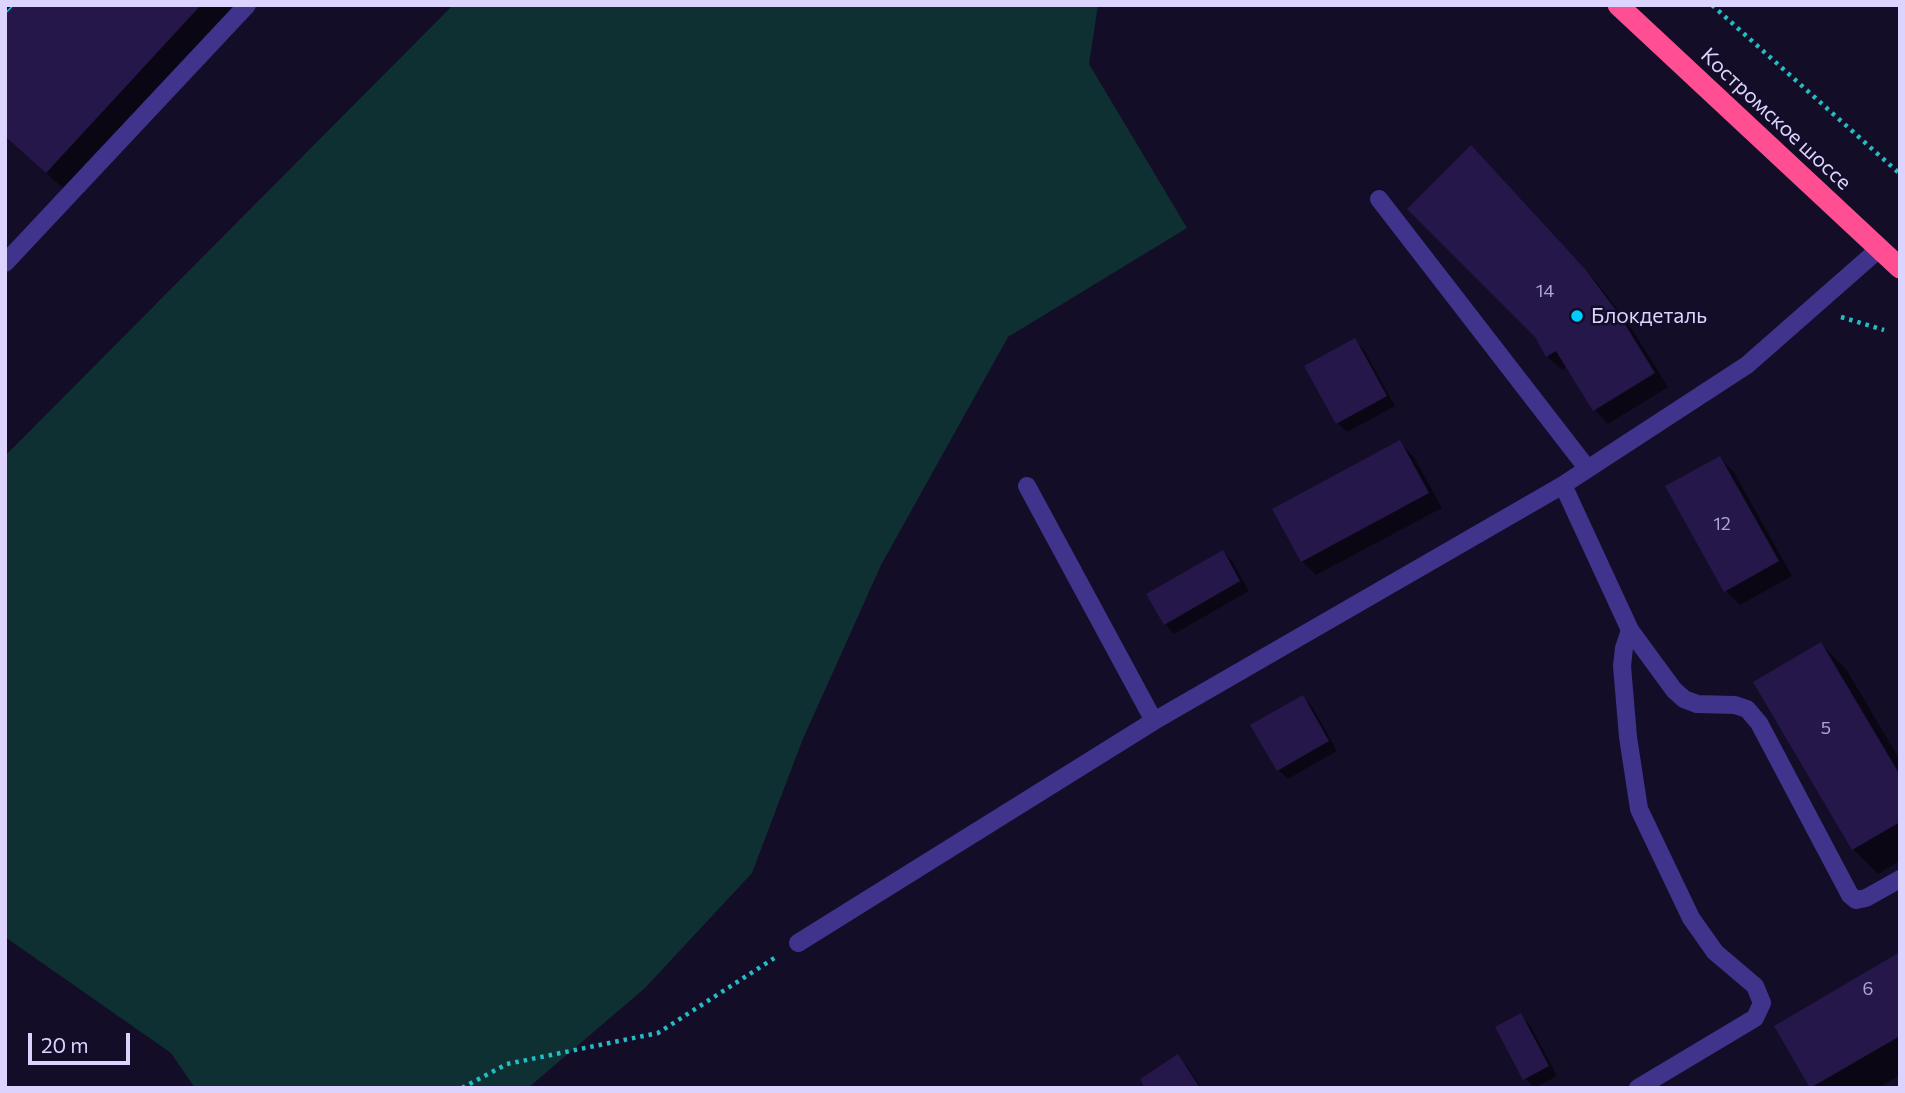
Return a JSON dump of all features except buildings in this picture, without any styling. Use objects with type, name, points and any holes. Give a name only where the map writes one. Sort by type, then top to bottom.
[{"type":"highway","name":"Костромское шоссе","points":[[1618,5],[1900,268]]},
{"type":"street","points":[[5,263],[247,5]]},
{"type":"street","points":[[1380,199],[1587,468]]},
{"type":"street","points":[[798,943],[1154,721],[1563,485],[1747,365],[1879,249]]},
{"type":"street","points":[[1563,485],[1630,630],[1674,690],[1684,699],[1697,704],[1735,705],[1747,709],[1759,723],[1850,895],[1856,900],[1866,898],[1900,879]]},
{"type":"street","points":[[1027,486],[1154,721]]},
{"type":"street","points":[[1630,630],[1623,648],[1622,666],[1628,737],[1639,809],[1691,918],[1715,952],[1755,986],[1762,1003],[1755,1018],[1638,1088]]},
{"type":"path","points":[[1712,5],[1900,174]]},
{"type":"path","points":[[1812,308],[1884,330]]},
{"type":"path","points":[[462,1088],[507,1064],[658,1033],[798,943]]},
{"type":"green space","points":[[453,5],[1098,5],[1089,64],[1187,228],[1008,337],[881,565],[802,741],[752,873],[645,988],[528,1088],[195,1088],[171,1053],[5,937],[5,456]]},
{"type":"railway","points":[[5,9],[9,5]]},
{"type":"place","name":"Блокдеталь","points":[[1577,316]]}]
